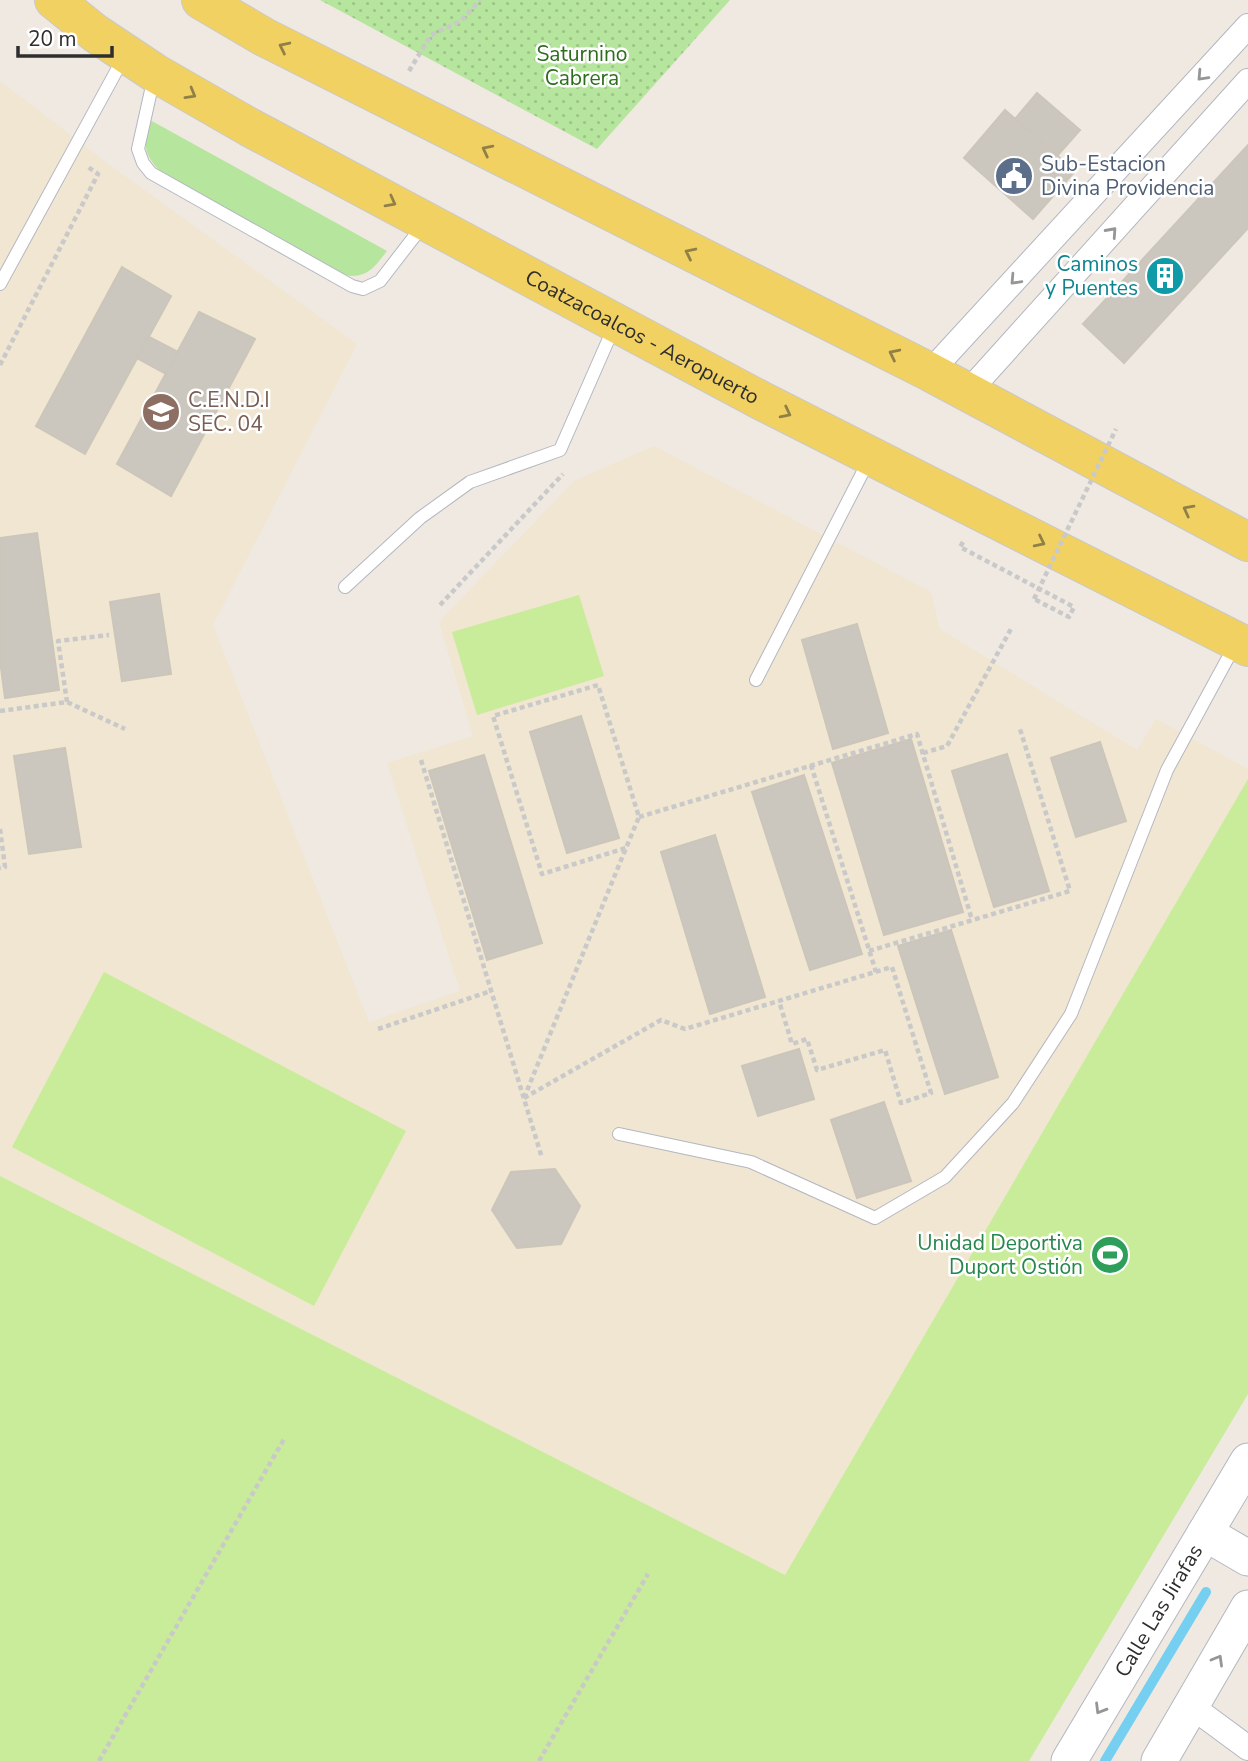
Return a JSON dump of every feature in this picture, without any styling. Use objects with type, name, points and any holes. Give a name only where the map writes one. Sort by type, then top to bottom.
[{"type":"main road","name":"Coatzacoalcos - Aeropuerto","points":[[54,0],[141,63],[249,127],[871,457],[1243,644]]},
{"type":"main road","points":[[201,0],[264,37],[930,372],[1248,542]]},
{"type":"main road","name":"Calle Las Jirafas","points":[[1069,1761],[1248,1461]]},
{"type":"main road","points":[[1205,1533],[1248,1558]]},
{"type":"main road","points":[[1158,1761],[1248,1608]]},
{"type":"street","points":[[930,372],[1248,26]]},
{"type":"street","points":[[968,392],[1248,81]]},
{"type":"street","points":[[1191,1706],[1248,1748]]},
{"type":"lane","points":[[0,284],[71,154],[141,63]]},
{"type":"lane","points":[[141,63],[138,149],[143,163],[151,173],[352,286],[363,289],[380,281],[426,221]]},
{"type":"lane","points":[[345,587],[421,518],[470,482],[559,450],[616,324]]},
{"type":"lane","points":[[756,680],[871,457]]},
{"type":"lane","points":[[619,1134],[751,1162],[875,1218],[945,1177],[1013,1103],[1071,1014],[1167,770],[1243,644]]},
{"type":"path","points":[[392,101],[430,35],[461,21],[481,0]]},
{"type":"path","points":[[0,365],[98,174],[71,154]]},
{"type":"path","points":[[960,547],[1074,607],[1069,617],[1034,599],[1116,429]]},
{"type":"path","points":[[440,605],[575,462],[559,450]]},
{"type":"path","points":[[923,754],[947,746],[1012,627]]},
{"type":"path","points":[[67,702],[58,641],[108,635]]},
{"type":"path","points":[[524,1098],[639,817],[598,685],[493,716],[542,874],[626,848]]},
{"type":"path","points":[[0,711],[67,702],[125,729]]},
{"type":"path","points":[[869,951],[1070,891],[1020,729]]},
{"type":"path","points":[[639,817],[917,733],[972,920]]},
{"type":"path","points":[[421,760],[542,1158]]},
{"type":"path","points":[[811,765],[876,972]]},
{"type":"path","points":[[0,829],[5,867],[0,868]]},
{"type":"path","points":[[524,1098],[661,1020],[685,1029],[892,967],[931,1093],[901,1103],[885,1049],[817,1070],[807,1039],[792,1044],[779,1001]]},
{"type":"path","points":[[378,1029],[491,992]]},
{"type":"path","points":[[99,1761],[284,1439]]},
{"type":"path","points":[[539,1761],[648,1574]]},
{"type":"shaded area","points":[[0,81],[110,165],[357,344],[213,625],[369,1022],[460,991],[387,763],[473,736],[439,622],[574,481],[654,446],[931,592],[940,629],[1137,750],[1156,719],[1248,769],[1248,779],[785,1575],[0,1176]]},
{"type":"green space","name":"Saturnino Cabrera","points":[[320,0],[730,0],[597,149]]},
{"type":"green space","points":[[150,120],[387,251],[378,263],[364,274],[342,275],[162,173],[146,149]]},
{"type":"green space","points":[[579,595],[604,676],[477,715],[452,632]]},
{"type":"green space","name":"Unidad Deportiva Duport Ostión","points":[[1248,779],[1248,1394],[1029,1761],[0,1761],[0,1176],[785,1575]]},
{"type":"green space","points":[[104,972],[406,1131],[314,1306],[12,1147]]},
{"type":"building","points":[[1037,93],[1080,130],[1057,156],[1015,119]]},
{"type":"building","points":[[1005,110],[1075,171],[1033,219],[964,158]]},
{"type":"building","name":"Caminos y Puentes","points":[[1248,145],[1248,228],[1124,363],[1083,324]]},
{"type":"building","points":[[122,267],[171,296],[85,454],[36,426]]},
{"type":"building","points":[[199,312],[255,339],[171,496],[117,464]]},
{"type":"building","points":[[149,337],[178,352],[166,374],[137,358]]},
{"type":"building","points":[[37,533],[59,690],[5,698],[0,660],[0,538]]},
{"type":"building","points":[[159,594],[171,674],[122,681],[110,602]]},
{"type":"building","points":[[857,624],[888,733],[833,749],[802,640]]},
{"type":"building","points":[[581,716],[619,838],[567,853],[530,732]]},
{"type":"building","points":[[911,739],[963,912],[884,935],[832,763]]},
{"type":"building","points":[[1100,742],[1126,821],[1076,837],[1051,758]]},
{"type":"building","points":[[65,748],[81,847],[29,854],[14,756]]},
{"type":"building","points":[[1007,754],[1049,891],[994,907],[952,771]]},
{"type":"building","points":[[484,755],[542,943],[487,960],[429,771]]},
{"type":"building","points":[[804,775],[862,954],[810,970],[752,792]]},
{"type":"building","points":[[715,835],[765,997],[710,1014],[661,852]]},
{"type":"building","points":[[951,930],[998,1077],[945,1094],[898,946]]},
{"type":"building","points":[[799,1049],[814,1099],[758,1116],[742,1066]]},
{"type":"building","points":[[884,1102],[911,1181],[857,1198],[831,1120]]},
{"type":"building","points":[[555,1169],[580,1206],[561,1244],[517,1248],[492,1210],[511,1172]]},
{"type":"waterway","points":[[1105,1761],[1206,1592]]},
{"type":"place","name":"Sub-Estacion Divina Providencia","points":[[1014,176]]},
{"type":"place","name":"Caminos y Puentes","points":[[1165,276]]},
{"type":"place","name":"C.E.N.D.I SEC. 04","points":[[161,412]]},
{"type":"place","name":"Unidad Deportiva Duport Ostión","points":[[1110,1255]]}]
